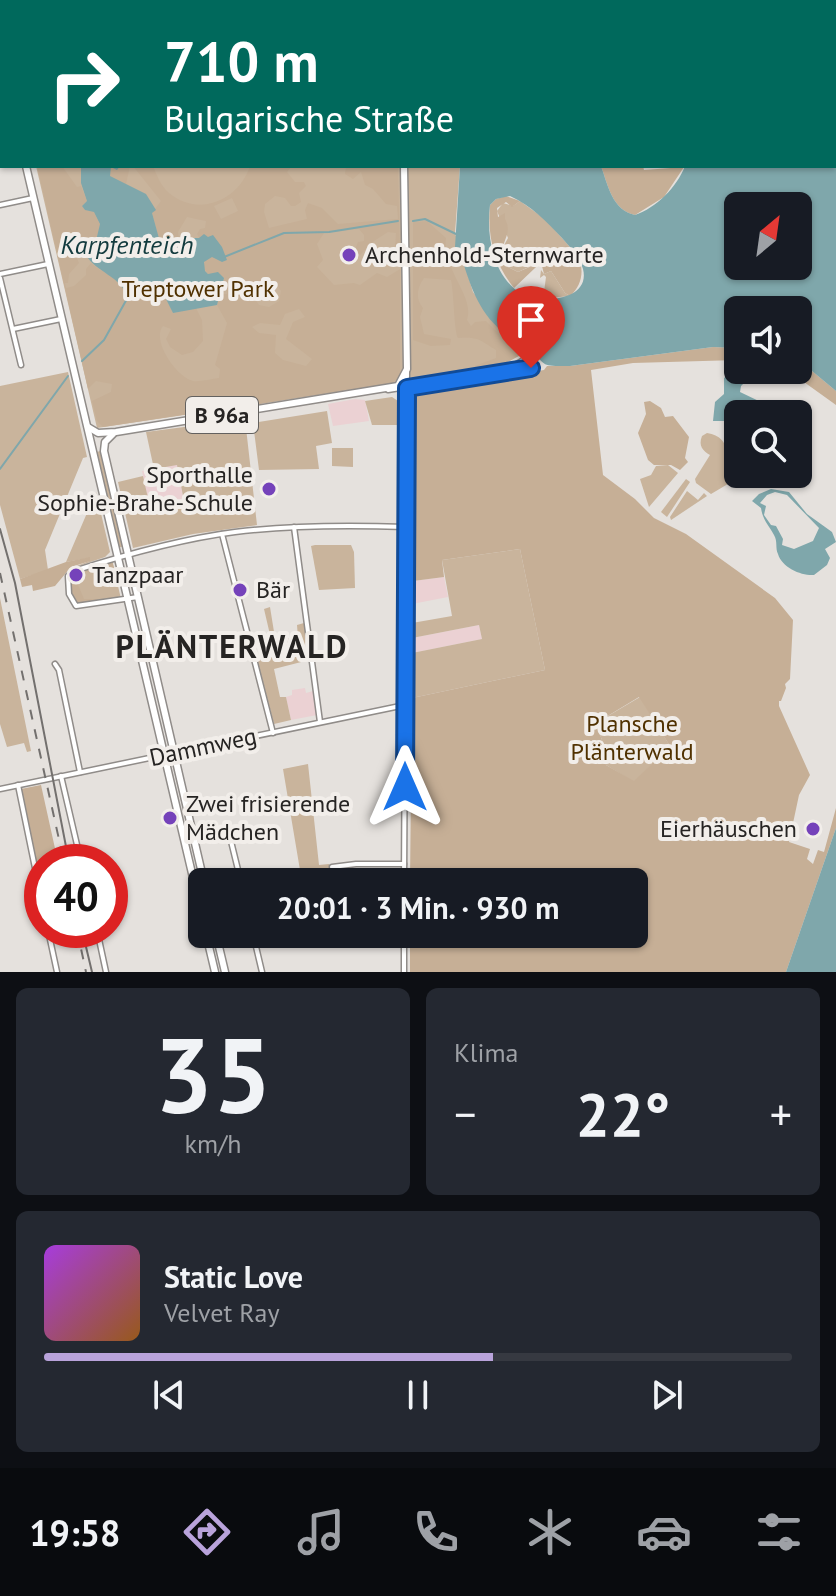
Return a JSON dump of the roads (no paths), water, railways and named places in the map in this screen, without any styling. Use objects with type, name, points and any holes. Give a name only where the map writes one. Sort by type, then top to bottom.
[{"type":"main road","points":[[26,168],[191,868]]},
{"type":"main road","points":[[386,390],[401,383],[407,369],[404,168]]},
{"type":"main road","name":"B 96a","points":[[116,432],[386,390]]},
{"type":"main road","points":[[88,427],[98,433],[116,432]]},
{"type":"main road","points":[[116,432],[107,438],[103,448],[201,868]]},
{"type":"main road","points":[[209,948],[215,972]]},
{"type":"main road","points":[[219,948],[225,972]]},
{"type":"street","points":[[0,205],[34,198]]},
{"type":"street","points":[[21,365],[0,276],[49,264]]},
{"type":"street","points":[[13,329],[62,319]]},
{"type":"street","points":[[386,390],[500,374],[534,366],[525,359],[500,374]]},
{"type":"street","points":[[404,868],[407,369]]},
{"type":"street","points":[[138,597],[79,607],[69,594],[67,579],[71,572],[128,554],[222,534],[294,527],[406,527]]},
{"type":"street","points":[[294,527],[320,723]]},
{"type":"street","points":[[222,534],[273,733]]},
{"type":"street","points":[[55,664],[59,670],[80,772]]},
{"type":"street","name":"Dammweg","points":[[0,789],[405,705]]},
{"type":"street","points":[[61,776],[77,844]]},
{"type":"street","points":[[18,785],[30,844]]},
{"type":"street","points":[[228,829],[238,868]]},
{"type":"street","points":[[332,867],[404,864]]},
{"type":"street","points":[[52,948],[57,972]]},
{"type":"street","points":[[101,948],[106,972]]},
{"type":"street","points":[[256,948],[262,972]]},
{"type":"street","points":[[404,948],[404,972]]},
{"type":"water","name":"Karpfenteich","points":[[81,168],[111,168],[110,176],[146,194],[156,210],[152,213],[160,242],[165,239],[170,241],[173,248],[186,245],[190,238],[213,235],[227,260],[222,262],[212,257],[204,262],[208,274],[218,272],[224,278],[217,305],[173,313],[163,293],[138,293],[134,298],[128,297],[119,283],[85,254],[85,250],[95,245],[100,224],[94,212],[82,206],[87,201],[81,183]]},
{"type":"water","points":[[460,168],[602,168],[616,202],[635,215],[665,196],[684,168],[836,168],[836,391],[812,371],[812,296],[724,296],[724,347],[553,366],[542,362],[526,345],[493,323],[474,294],[459,250],[455,250]],"holes":[[[510,196],[538,214],[562,238],[583,269],[583,280],[572,294],[551,299],[530,297],[512,287],[498,267],[489,230],[490,205],[496,199]]]},
{"type":"water","points":[[724,384],[743,384],[740,392],[757,400],[724,400],[724,421],[713,421],[715,402],[724,394]]},
{"type":"water","points":[[771,489],[789,492],[807,514],[832,532],[836,542],[825,549],[830,558],[827,565],[814,575],[809,575],[793,570],[780,559],[775,538],[765,520],[761,508],[752,501]],"holes":[[[775,492],[787,495],[819,528],[813,541],[794,549],[782,545],[783,539],[776,526],[771,525],[764,515],[766,506],[760,503]]]},
{"type":"water","points":[[836,828],[836,972],[786,972]]},
{"type":"waterway","points":[[413,221],[425,219],[456,234]]},
{"type":"waterway","points":[[224,257],[284,233],[329,232],[398,221]]},
{"type":"waterway","points":[[82,361],[104,340],[128,297]]},
{"type":"waterway","points":[[0,469],[68,376]]},
{"type":"tram line","points":[[0,529],[15,583],[66,844]]},
{"type":"tram line","points":[[86,948],[92,972]]},
{"type":"railway","points":[[0,573],[60,844]]},
{"type":"railway","points":[[81,948],[86,972]]},
{"type":"place","name":"Archenhold-Sternwarte","points":[[349,255]]},
{"type":"place","name":"Sporthalle Sophie-Brahe-Schule","points":[[269,489]]},
{"type":"place","name":"Tanzpaar","points":[[76,575]]},
{"type":"place","name":"Bär","points":[[240,590]]},
{"type":"place","name":"Zwei frisierende Mädchen","points":[[170,818]]},
{"type":"place","name":"Eierhäuschen","points":[[813,829]]},
{"type":"district","name":"PLÄNTERWALD","points":[[232,647]]},
{"type":"park label","name":"Treptower Park","points":[[198,289]]},
{"type":"park label","name":"Plansche Plänterwald","points":[[632,738]]}]
